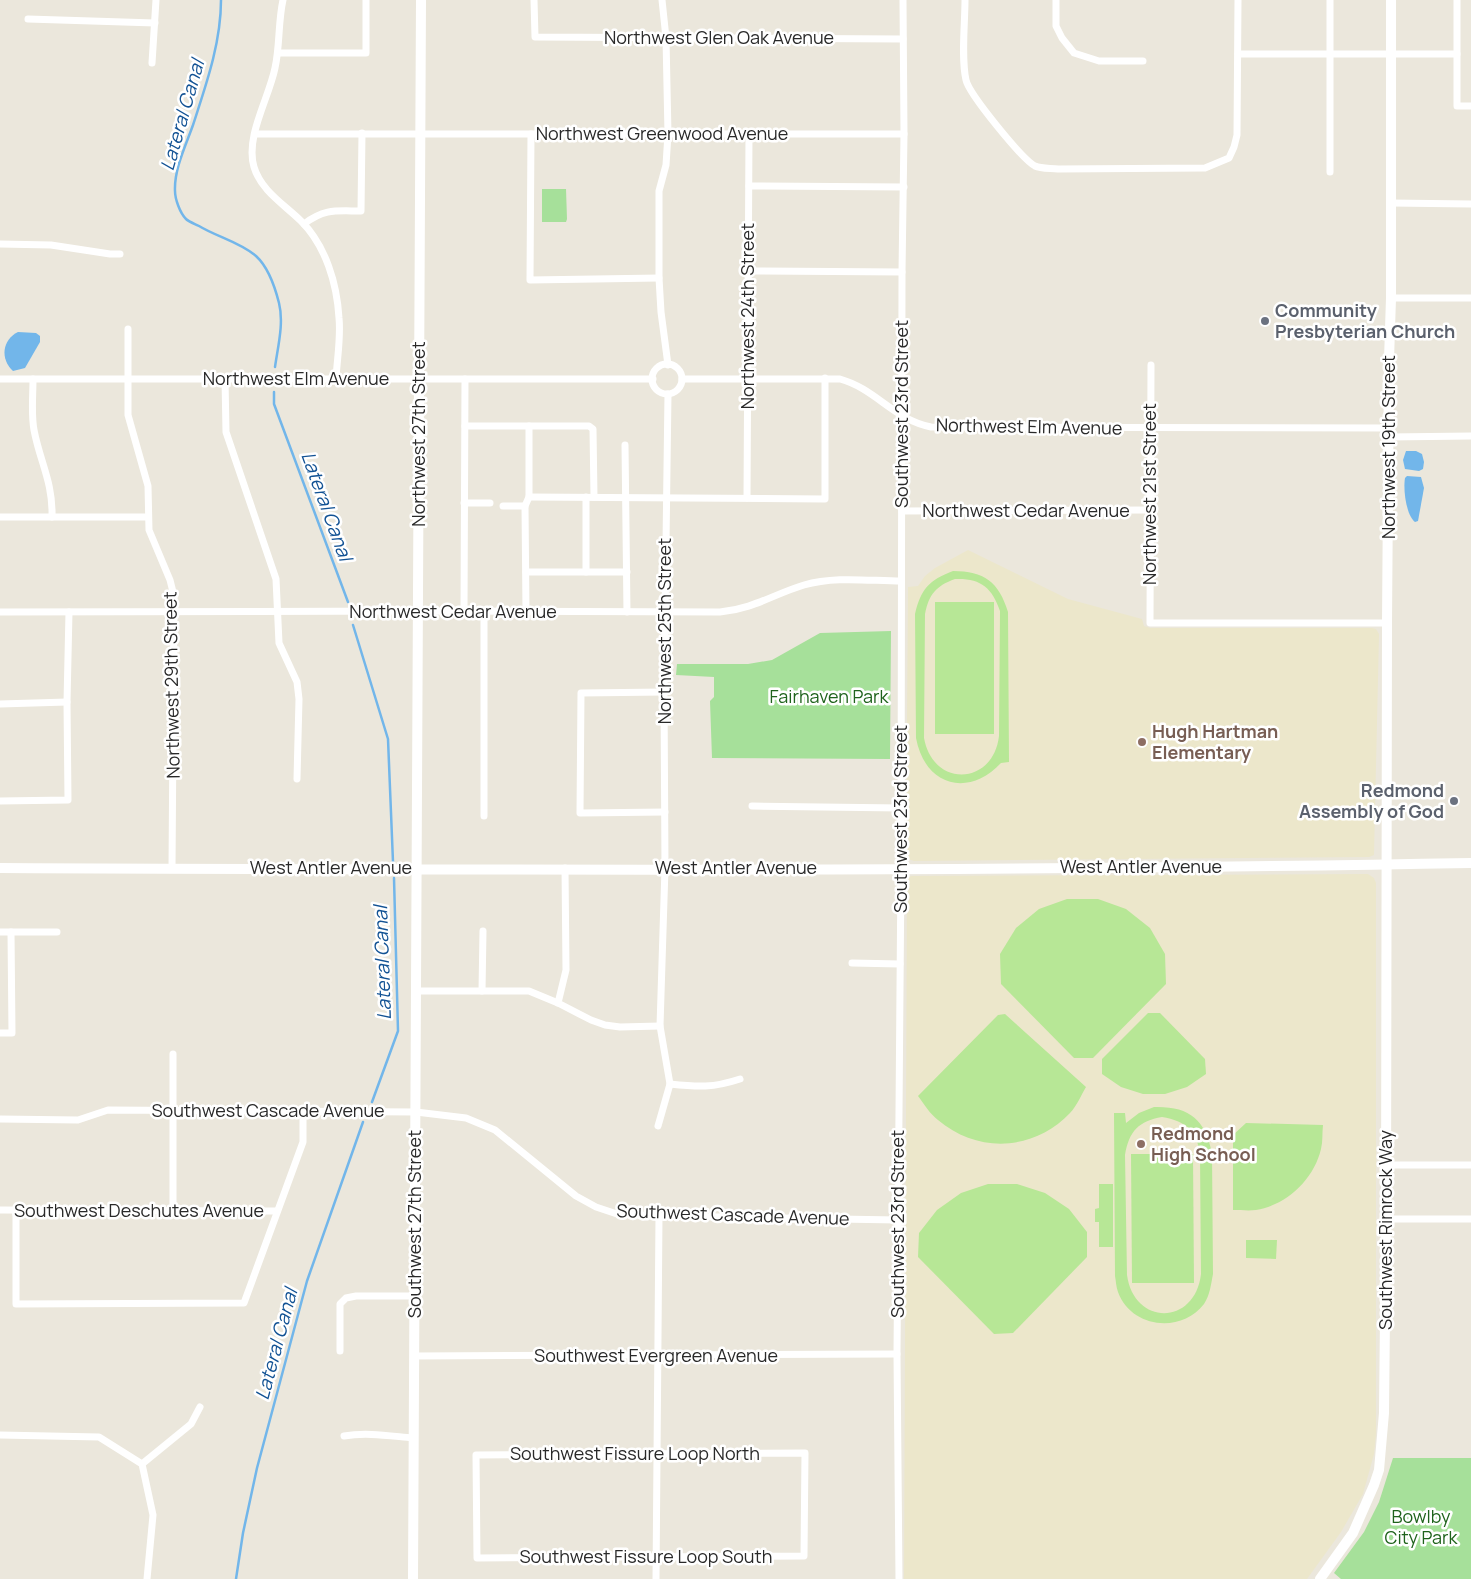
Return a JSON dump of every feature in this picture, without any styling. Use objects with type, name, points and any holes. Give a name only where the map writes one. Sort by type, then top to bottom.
[{"type":"street","points":[[152,63],[156,0]]},
{"type":"street","points":[[283,0],[275,70],[255,134],[252,151],[254,167],[261,182],[304,224],[319,245],[330,270],[336,294],[339,319],[336,379]]},
{"type":"street","points":[[278,53],[366,53],[366,0]]},
{"type":"street","name":"Northwest 27th Street","points":[[417,868],[421,0]]},
{"type":"street","name":"Northwest Glen Oak Avenue","points":[[534,0],[535,37],[903,39]]},
{"type":"street","points":[[662,0],[666,38],[668,134],[666,166],[659,191],[659,278],[661,312],[668,365]]},
{"type":"street","name":"Southwest 23rd Street","points":[[899,1579],[897,1354],[901,868],[903,0]]},
{"type":"street","points":[[965,0],[964,68],[966,82],[995,123],[1019,152],[1036,166],[1058,169],[1205,168],[1229,158],[1237,135],[1238,0]]},
{"type":"street","points":[[1056,0],[1056,26],[1062,38],[1074,53],[1099,60],[1143,60]]},
{"type":"street","points":[[1330,0],[1330,172]]},
{"type":"street","name":"Northwest 19th Street","points":[[1386,865],[1388,433],[1391,298],[1391,0]]},
{"type":"street","points":[[1457,0],[1457,106],[1471,106]]},
{"type":"street","points":[[28,19],[155,23]]},
{"type":"street","points":[[1238,54],[1457,54]]},
{"type":"street","points":[[304,224],[316,215],[327,212],[361,212],[362,133]]},
{"type":"street","name":"Northwest Greenwood Avenue","points":[[255,134],[904,134]]},
{"type":"street","points":[[531,134],[530,280],[659,278]]},
{"type":"street","name":"Northwest 24th Street","points":[[747,498],[749,134]]},
{"type":"street","points":[[749,186],[904,186]]},
{"type":"street","points":[[1391,203],[1471,204]]},
{"type":"street","points":[[0,244],[51,245],[120,254]]},
{"type":"street","points":[[748,271],[902,272]]},
{"type":"street","points":[[1391,298],[1471,298]]},
{"type":"street","name":"Northwest 29th Street","points":[[128,329],[128,416],[148,486],[149,530],[170,580],[174,596],[172,868]]},
{"type":"street","points":[[668,365],[680,371],[682,380],[680,388],[668,394],[659,392],[655,388],[653,379],[659,367],[668,365]]},
{"type":"street","name":"Northwest 21st Street","points":[[1151,365],[1150,623],[1387,623]]},
{"type":"street","name":"Northwest Elm Avenue","points":[[682,380],[748,378],[840,379],[853,382],[865,389],[902,417],[916,424],[930,427],[1150,428],[1471,436]]},
{"type":"street","points":[[529,498],[825,498],[825,378]]},
{"type":"street","points":[[33,379],[33,428],[49,481],[52,498],[52,517]]},
{"type":"street","points":[[225,379],[226,432],[276,579],[279,643],[297,682],[299,699],[297,779]]},
{"type":"street","points":[[464,612],[465,379]]},
{"type":"street","name":"Northwest Elm Avenue","points":[[0,380],[653,379]]},
{"type":"street","name":"Northwest 25th Street","points":[[668,394],[664,692],[665,868],[660,1026],[670,1084]]},
{"type":"street","points":[[465,426],[589,426],[593,429],[586,572]]},
{"type":"street","points":[[526,612],[525,506],[529,498],[529,426]]},
{"type":"street","points":[[625,445],[627,612]]},
{"type":"street","points":[[464,503],[490,503]]},
{"type":"street","points":[[503,506],[525,506]]},
{"type":"street","name":"Northwest Cedar Avenue","points":[[902,511],[1150,510]]},
{"type":"street","points":[[0,517],[148,516]]},
{"type":"street","points":[[526,572],[627,572]]},
{"type":"street","name":"Northwest Cedar Avenue","points":[[0,612],[720,612],[737,611],[759,604],[805,584],[827,580],[901,581]]},
{"type":"street","points":[[0,801],[68,800],[68,612]]},
{"type":"street","points":[[484,612],[484,816]]},
{"type":"street","points":[[664,692],[581,693],[580,814],[665,812]]},
{"type":"street","points":[[0,704],[67,702]]},
{"type":"street","points":[[752,806],[901,808]]},
{"type":"street","name":"West Antler Avenue","points":[[0,868],[901,868],[1471,863]]},
{"type":"street","name":"Southwest Rimrock Way","points":[[1320,1579],[1353,1533],[1380,1470],[1384,1413],[1386,1219],[1386,865]]},
{"type":"street","name":"Southwest 27th Street","points":[[413,1579],[417,868]]},
{"type":"street","points":[[558,1002],[566,970],[565,868]]},
{"type":"street","points":[[482,991],[483,931]]},
{"type":"street","points":[[0,932],[57,932]]},
{"type":"street","points":[[0,1033],[12,1033],[11,932]]},
{"type":"street","points":[[852,963],[900,964]]},
{"type":"street","points":[[416,991],[529,991],[558,1002],[591,1020],[605,1025],[620,1027],[660,1026]]},
{"type":"street","points":[[173,1054],[173,1210]]},
{"type":"street","points":[[658,1126],[670,1084],[720,1086],[740,1079]]},
{"type":"street","name":"Southwest Cascade Avenue","points":[[0,1119],[78,1120],[108,1110],[416,1112],[466,1118],[495,1130],[576,1196],[596,1207],[617,1214],[898,1220]]},
{"type":"street","points":[[16,1210],[16,1304],[244,1303],[302,1142],[302,1112]]},
{"type":"street","points":[[1386,1165],[1471,1165]]},
{"type":"street","name":"Southwest Deschutes Avenue","points":[[0,1210],[277,1212]]},
{"type":"street","points":[[656,1579],[659,1216]]},
{"type":"street","points":[[1386,1219],[1471,1219]]},
{"type":"street","points":[[340,1351],[340,1304],[346,1298],[356,1296],[415,1296]]},
{"type":"street","name":"Southwest Evergreen Avenue","points":[[414,1356],[897,1354]]},
{"type":"street","points":[[142,1464],[191,1424],[200,1408]]},
{"type":"street","points":[[344,1436],[370,1434],[413,1438]]},
{"type":"street","points":[[0,1435],[99,1437],[142,1464],[154,1515],[147,1579]]},
{"type":"street","name":"Southwest Fissure Loop North","points":[[475,1509],[476,1455],[805,1453],[805,1496]]},
{"type":"street","name":"Southwest Fissure Loop South","points":[[475,1509],[477,1558],[804,1556],[805,1496]]},
{"type":"shaded area","name":"Hugh Hartman Elementary","points":[[968,550],[1068,599],[1142,619],[1144,626],[1150,628],[1376,629],[1379,634],[1374,855],[1369,857],[914,861],[908,859],[906,855],[908,587],[918,586],[925,576],[935,568]]},
{"type":"shaded area","name":"Redmond High School","points":[[1368,874],[1374,878],[1376,883],[1376,1433],[1374,1454],[1363,1494],[1341,1532],[1307,1579],[904,1579],[908,877]]},
{"type":"green space","points":[[542,189],[566,189],[566,222],[542,222]]},
{"type":"green space","points":[[953,571],[973,573],[989,580],[1000,593],[1008,612],[1009,762],[1001,763],[988,774],[975,781],[962,783],[950,782],[938,776],[928,767],[916,738],[915,614],[920,598],[927,586]],"holes":[[[955,579],[978,582],[989,590],[1000,611],[999,736],[994,752],[986,764],[975,772],[963,774],[950,773],[939,766],[930,754],[924,738],[925,614],[931,596],[938,588]]]},
{"type":"green space","points":[[935,602],[994,602],[994,734],[935,734]]},
{"type":"green space","name":"Fairhaven Park","points":[[891,631],[890,759],[712,758],[710,701],[714,697],[714,677],[676,675],[677,664],[748,664],[772,660],[820,633]]},
{"type":"green space","points":[[1067,899],[1098,899],[1126,909],[1150,928],[1165,954],[1166,984],[1093,1058],[1074,1058],[1001,984],[1000,954],[1016,928],[1039,909]]},
{"type":"green space","points":[[1148,1013],[1160,1013],[1205,1059],[1206,1074],[1187,1087],[1165,1094],[1143,1094],[1121,1087],[1102,1074],[1102,1059]]},
{"type":"green space","points":[[1005,1014],[1086,1087],[1077,1104],[1056,1126],[1040,1135],[1023,1141],[1006,1144],[988,1143],[970,1139],[954,1131],[935,1118],[918,1096],[998,1015]]},
{"type":"green space","points":[[1154,1107],[1166,1107],[1186,1112],[1200,1123],[1209,1141],[1212,1153],[1213,1274],[1210,1289],[1204,1304],[1194,1314],[1183,1320],[1170,1323],[1157,1323],[1145,1320],[1134,1313],[1124,1304],[1116,1284],[1114,1113],[1125,1113],[1126,1123],[1139,1113]],"holes":[[[1162,1117],[1178,1121],[1189,1128],[1196,1139],[1200,1154],[1201,1274],[1196,1291],[1188,1303],[1177,1311],[1164,1313],[1152,1311],[1141,1304],[1132,1292],[1127,1275],[1125,1155],[1129,1140],[1136,1128],[1154,1119]]]},
{"type":"green space","points":[[1246,1123],[1323,1125],[1322,1146],[1312,1170],[1298,1189],[1278,1203],[1267,1207],[1256,1210],[1233,1210],[1233,1135]]},
{"type":"green space","points":[[1131,1154],[1193,1154],[1194,1283],[1132,1283]]},
{"type":"green space","points":[[988,1184],[1017,1184],[1045,1193],[1069,1209],[1087,1232],[1087,1257],[1013,1333],[994,1334],[918,1257],[919,1233],[937,1210],[961,1193]]},
{"type":"green space","points":[[1099,1184],[1113,1184],[1113,1247],[1099,1247],[1099,1222],[1095,1222],[1095,1209],[1099,1208]]},
{"type":"green space","points":[[1246,1240],[1277,1240],[1276,1259],[1246,1258]]},
{"type":"green space","name":"Bowlby City Park","points":[[1393,1458],[1471,1458],[1471,1579],[1341,1579],[1334,1573],[1364,1532],[1379,1502]]},
{"type":"water","points":[[18,332],[36,333],[40,336],[40,342],[25,368],[13,371],[6,361],[5,350],[9,340]]},
{"type":"water","points":[[1406,451],[1416,451],[1422,454],[1423,469],[1419,471],[1405,469],[1403,460]]},
{"type":"water","points":[[1407,476],[1421,477],[1424,488],[1418,521],[1415,522],[1409,514],[1406,502],[1404,483]]},
{"type":"waterway","name":"Lateral Canal","points":[[221,0],[216,48],[203,95],[178,166],[175,194],[180,210],[187,220],[250,251],[267,271],[279,303],[281,318],[275,367]]},
{"type":"waterway","name":"Lateral Canal","points":[[274,392],[274,404],[348,602]]},
{"type":"waterway","name":"Lateral Canal","points":[[353,625],[388,739],[393,862]]},
{"type":"waterway","name":"Lateral Canal","points":[[372,1102],[398,1031],[394,878]]},
{"type":"waterway","name":"Lateral Canal","points":[[236,1579],[243,1533],[257,1468],[307,1281],[363,1122]]},
{"type":"place","name":"Community Presbyterian Church","points":[[1265,321]]},
{"type":"place","name":"Hugh Hartman Elementary","points":[[1142,742]]},
{"type":"place","name":"Redmond Assembly of God","points":[[1454,801]]},
{"type":"place","name":"Redmond High School","points":[[1141,1144]]}]
